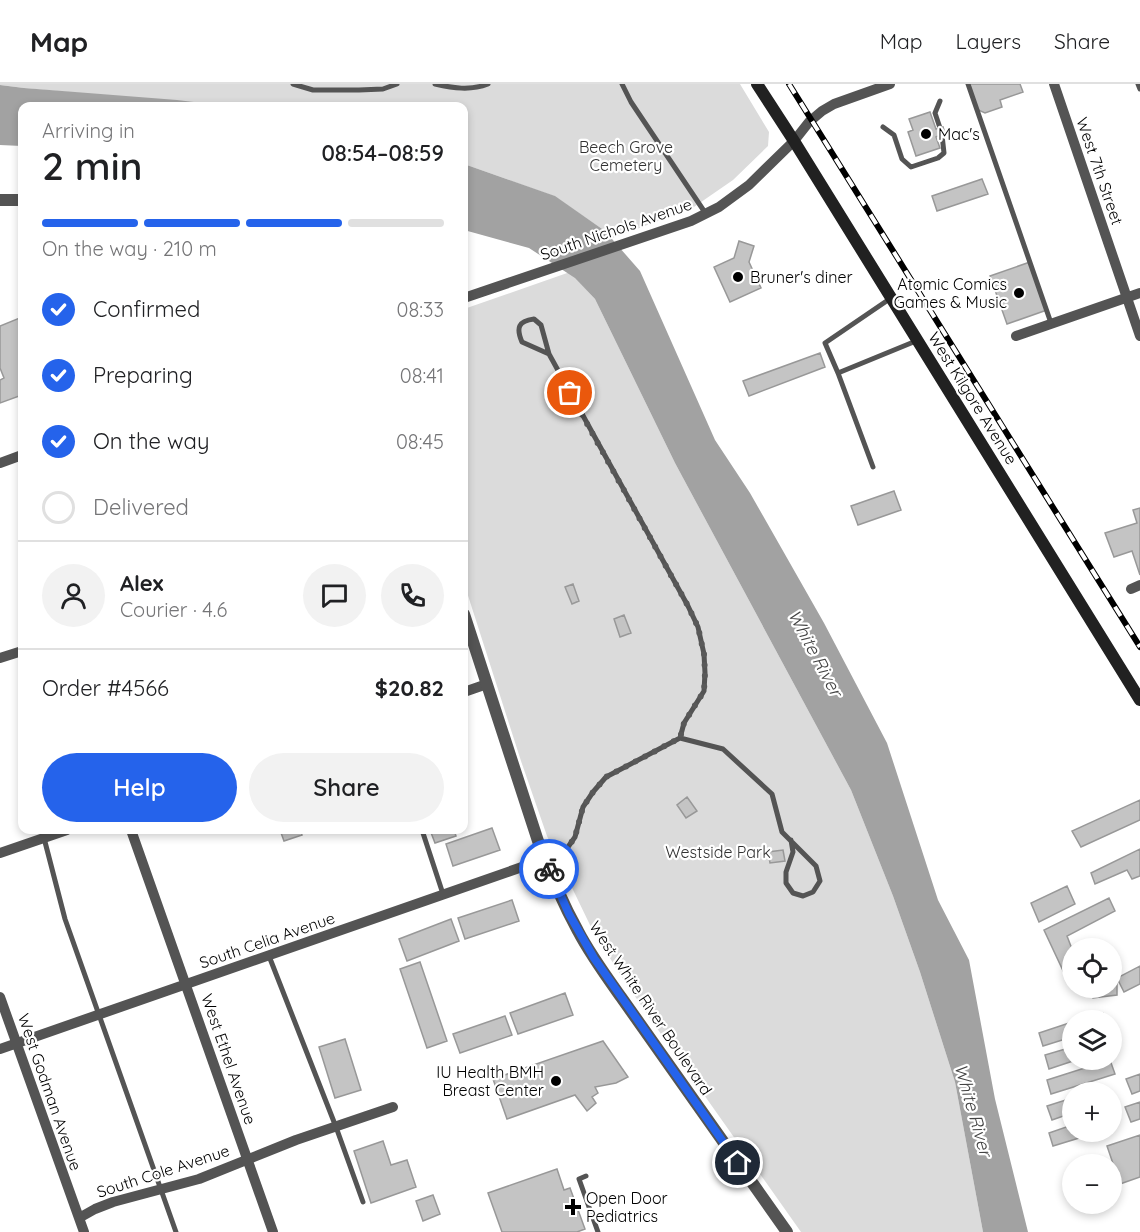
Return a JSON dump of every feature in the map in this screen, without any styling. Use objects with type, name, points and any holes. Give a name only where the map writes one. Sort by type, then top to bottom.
[{"type":"main road","name":"West Kilgore Avenue","points":[[757,84],[1140,700]]},
{"type":"street","name":"South Nichols Avenue","points":[[468,297],[672,228],[719,207],[749,185],[817,115],[834,104],[890,84]]},
{"type":"street","name":"West 7th Street","points":[[1054,84],[1140,336]]},
{"type":"street","points":[[0,200],[18,200]]},
{"type":"street","points":[[1016,336],[1140,293]]},
{"type":"street","points":[[0,463],[18,456]]},
{"type":"street","name":"West White River Boulevard","points":[[468,626],[520,790],[545,859],[569,914],[594,958],[787,1232]]},
{"type":"street","points":[[0,658],[18,652]]},
{"type":"street","points":[[468,691],[487,684]]},
{"type":"street","points":[[0,853],[56,834]]},
{"type":"street","name":"West Ethel Avenue","points":[[132,834],[273,1232]]},
{"type":"street","name":"South Celia Avenue","points":[[0,1049],[545,859]]},
{"type":"street","name":"West Godman Avenue","points":[[0,997],[84,1232]]},
{"type":"street","name":"South Cole Avenue","points":[[79,1218],[113,1202],[199,1179],[247,1159],[393,1107]]},
{"type":"lane","points":[[293,84],[313,90],[383,89],[397,84]]},
{"type":"lane","points":[[435,84],[466,89],[488,84]]},
{"type":"lane","points":[[622,84],[631,102],[705,214]]},
{"type":"lane","points":[[968,84],[1051,324]]},
{"type":"lane","points":[[1138,84],[1140,89]]},
{"type":"lane","points":[[883,127],[894,135],[902,159],[911,167],[938,158],[944,153],[941,131],[935,113],[940,101]]},
{"type":"lane","points":[[873,467],[825,343],[891,298]]},
{"type":"lane","points":[[549,354],[522,342],[518,334],[519,325],[525,320],[534,319],[541,325],[549,354],[698,627],[704,654],[704,691],[684,723],[680,738]]},
{"type":"lane","points":[[838,374],[917,340]]},
{"type":"lane","points":[[545,859],[568,847],[575,837],[583,807],[606,777],[680,738],[723,749],[772,794],[782,832],[791,840],[816,866],[820,881],[813,892],[803,896],[793,892],[786,884],[786,872],[794,852],[791,840]]},
{"type":"lane","points":[[423,834],[443,894]]},
{"type":"lane","points":[[44,838],[65,919],[176,1232]]},
{"type":"lane","points":[[269,956],[363,1202]]},
{"type":"lane","points":[[586,1176],[579,1179],[598,1232]]},
{"type":"green space","name":"Beech Grove Cemetery","points":[[740,84],[769,132],[768,146],[733,180],[691,209],[612,238],[554,196],[468,165],[468,102],[178,102],[0,85]]},
{"type":"green space","name":"Westside Park","points":[[570,272],[595,299],[675,463],[851,790],[893,896],[955,1082],[983,1232],[801,1232],[649,1017],[590,925],[547,836],[468,595],[468,308]]},
{"type":"water","points":[[0,85],[194,102],[18,102],[18,146],[0,145]]},
{"type":"water","name":"White River","points":[[468,165],[555,196],[605,231],[640,271],[715,440],[750,493],[824,623],[887,743],[938,900],[969,960],[995,1099],[1028,1232],[983,1232],[955,1082],[893,896],[851,790],[675,463],[595,299],[575,278],[529,248],[468,231]]},
{"type":"building","points":[[968,84],[1020,84],[1023,92],[1000,100],[1002,107],[985,113],[976,109]]},
{"type":"building","name":"Mac's","points":[[930,112],[936,129],[943,127],[945,133],[936,137],[940,148],[916,156],[908,132],[913,130],[909,119]]},
{"type":"building","points":[[982,179],[988,194],[937,211],[932,196]]},
{"type":"building","name":"Bruner's diner","points":[[739,241],[754,246],[749,262],[761,288],[730,302],[714,267],[734,258]]},
{"type":"building","name":"Atomic Comics Games & Music","points":[[1030,262],[1047,310],[1007,324],[990,276]]},
{"type":"building","points":[[18,319],[18,396],[0,403],[0,380],[4,378],[0,368],[0,326]]},
{"type":"building","points":[[820,353],[825,367],[749,396],[743,381]]},
{"type":"building","points":[[894,491],[901,510],[858,525],[851,506]]},
{"type":"building","points":[[1140,508],[1140,575],[1132,551],[1114,557],[1105,533],[1137,523],[1133,510]]},
{"type":"building","points":[[573,584],[579,601],[572,604],[565,587]]},
{"type":"building","points":[[624,615],[631,633],[620,637],[614,619]]},
{"type":"building","points":[[687,797],[697,811],[686,818],[677,805]]},
{"type":"building","points":[[1140,800],[1140,820],[1081,847],[1072,831]]},
{"type":"building","points":[[492,828],[500,850],[453,866],[446,844]]},
{"type":"building","points":[[281,834],[302,835],[284,841]]},
{"type":"building","points":[[432,834],[455,834],[456,836],[435,843]]},
{"type":"building","points":[[1140,849],[1140,876],[1132,879],[1127,870],[1095,884],[1091,873]]},
{"type":"building","points":[[783,850],[785,861],[770,863],[768,852]]},
{"type":"building","points":[[1067,886],[1075,904],[1039,922],[1031,903]]},
{"type":"building","points":[[1109,898],[1115,911],[1067,936],[1068,938],[1062,938],[1062,968],[1044,930]]},
{"type":"building","points":[[512,900],[519,921],[465,939],[458,918]]},
{"type":"building","points":[[451,919],[459,941],[407,961],[399,939]]},
{"type":"building","points":[[420,962],[447,1041],[427,1048],[400,969]]},
{"type":"building","points":[[1140,966],[1140,984],[1124,992],[1122,975]]},
{"type":"building","points":[[565,993],[573,1015],[518,1034],[510,1013]]},
{"type":"building","points":[[505,1016],[512,1035],[460,1053],[453,1034]]},
{"type":"building","points":[[1062,1025],[1062,1040],[1043,1046],[1039,1033]]},
{"type":"building","points":[[345,1039],[361,1090],[335,1098],[319,1047]]},
{"type":"building","name":"IU Health BMH Breast Center","points":[[603,1041],[628,1077],[616,1083],[595,1087],[598,1093],[592,1097],[596,1103],[587,1111],[575,1095],[507,1119],[493,1079]]},
{"type":"building","points":[[1062,1050],[1062,1065],[1049,1069],[1045,1055]]},
{"type":"building","points":[[1078,1070],[1114,1070],[1115,1074],[1089,1082],[1062,1082],[1062,1091],[1051,1094],[1047,1080]]},
{"type":"building","points":[[1140,1074],[1140,1091],[1132,1094],[1126,1079]]},
{"type":"building","points":[[1062,1101],[1062,1116],[1052,1120],[1047,1106]]},
{"type":"building","points":[[1140,1102],[1140,1119],[1131,1122],[1125,1107]]},
{"type":"building","points":[[1062,1128],[1062,1142],[1066,1142],[1053,1146],[1049,1133]]},
{"type":"building","points":[[1140,1135],[1140,1177],[1122,1183],[1122,1154],[1110,1154],[1107,1146]]},
{"type":"building","points":[[383,1141],[391,1165],[407,1160],[416,1187],[371,1203],[354,1151]]},
{"type":"building","points":[[557,1169],[564,1190],[570,1188],[585,1229],[577,1232],[502,1232],[488,1193]]},
{"type":"building","points":[[433,1195],[440,1214],[423,1221],[416,1201]]},
{"type":"railway","points":[[789,84],[1140,647]]},
{"type":"way so far","points":[[549,869],[545,859],[568,847],[575,837],[583,807],[606,777],[680,738],[684,723],[704,691],[705,673],[704,654],[698,627],[688,606],[570,393]]},
{"type":"place","name":"Mac's","points":[[926,134]]},
{"type":"place","name":"Bruner's diner","points":[[738,277]]},
{"type":"place","name":"Atomic Comics Games & Music","points":[[1019,293]]},
{"type":"place","name":"IU Health BMH Breast Center","points":[[556,1081]]},
{"type":"place","name":"Open Door Pediatrics","points":[[573,1207]]},
{"type":"route","points":[[549,869],[569,914],[594,958],[738,1163]]}]
